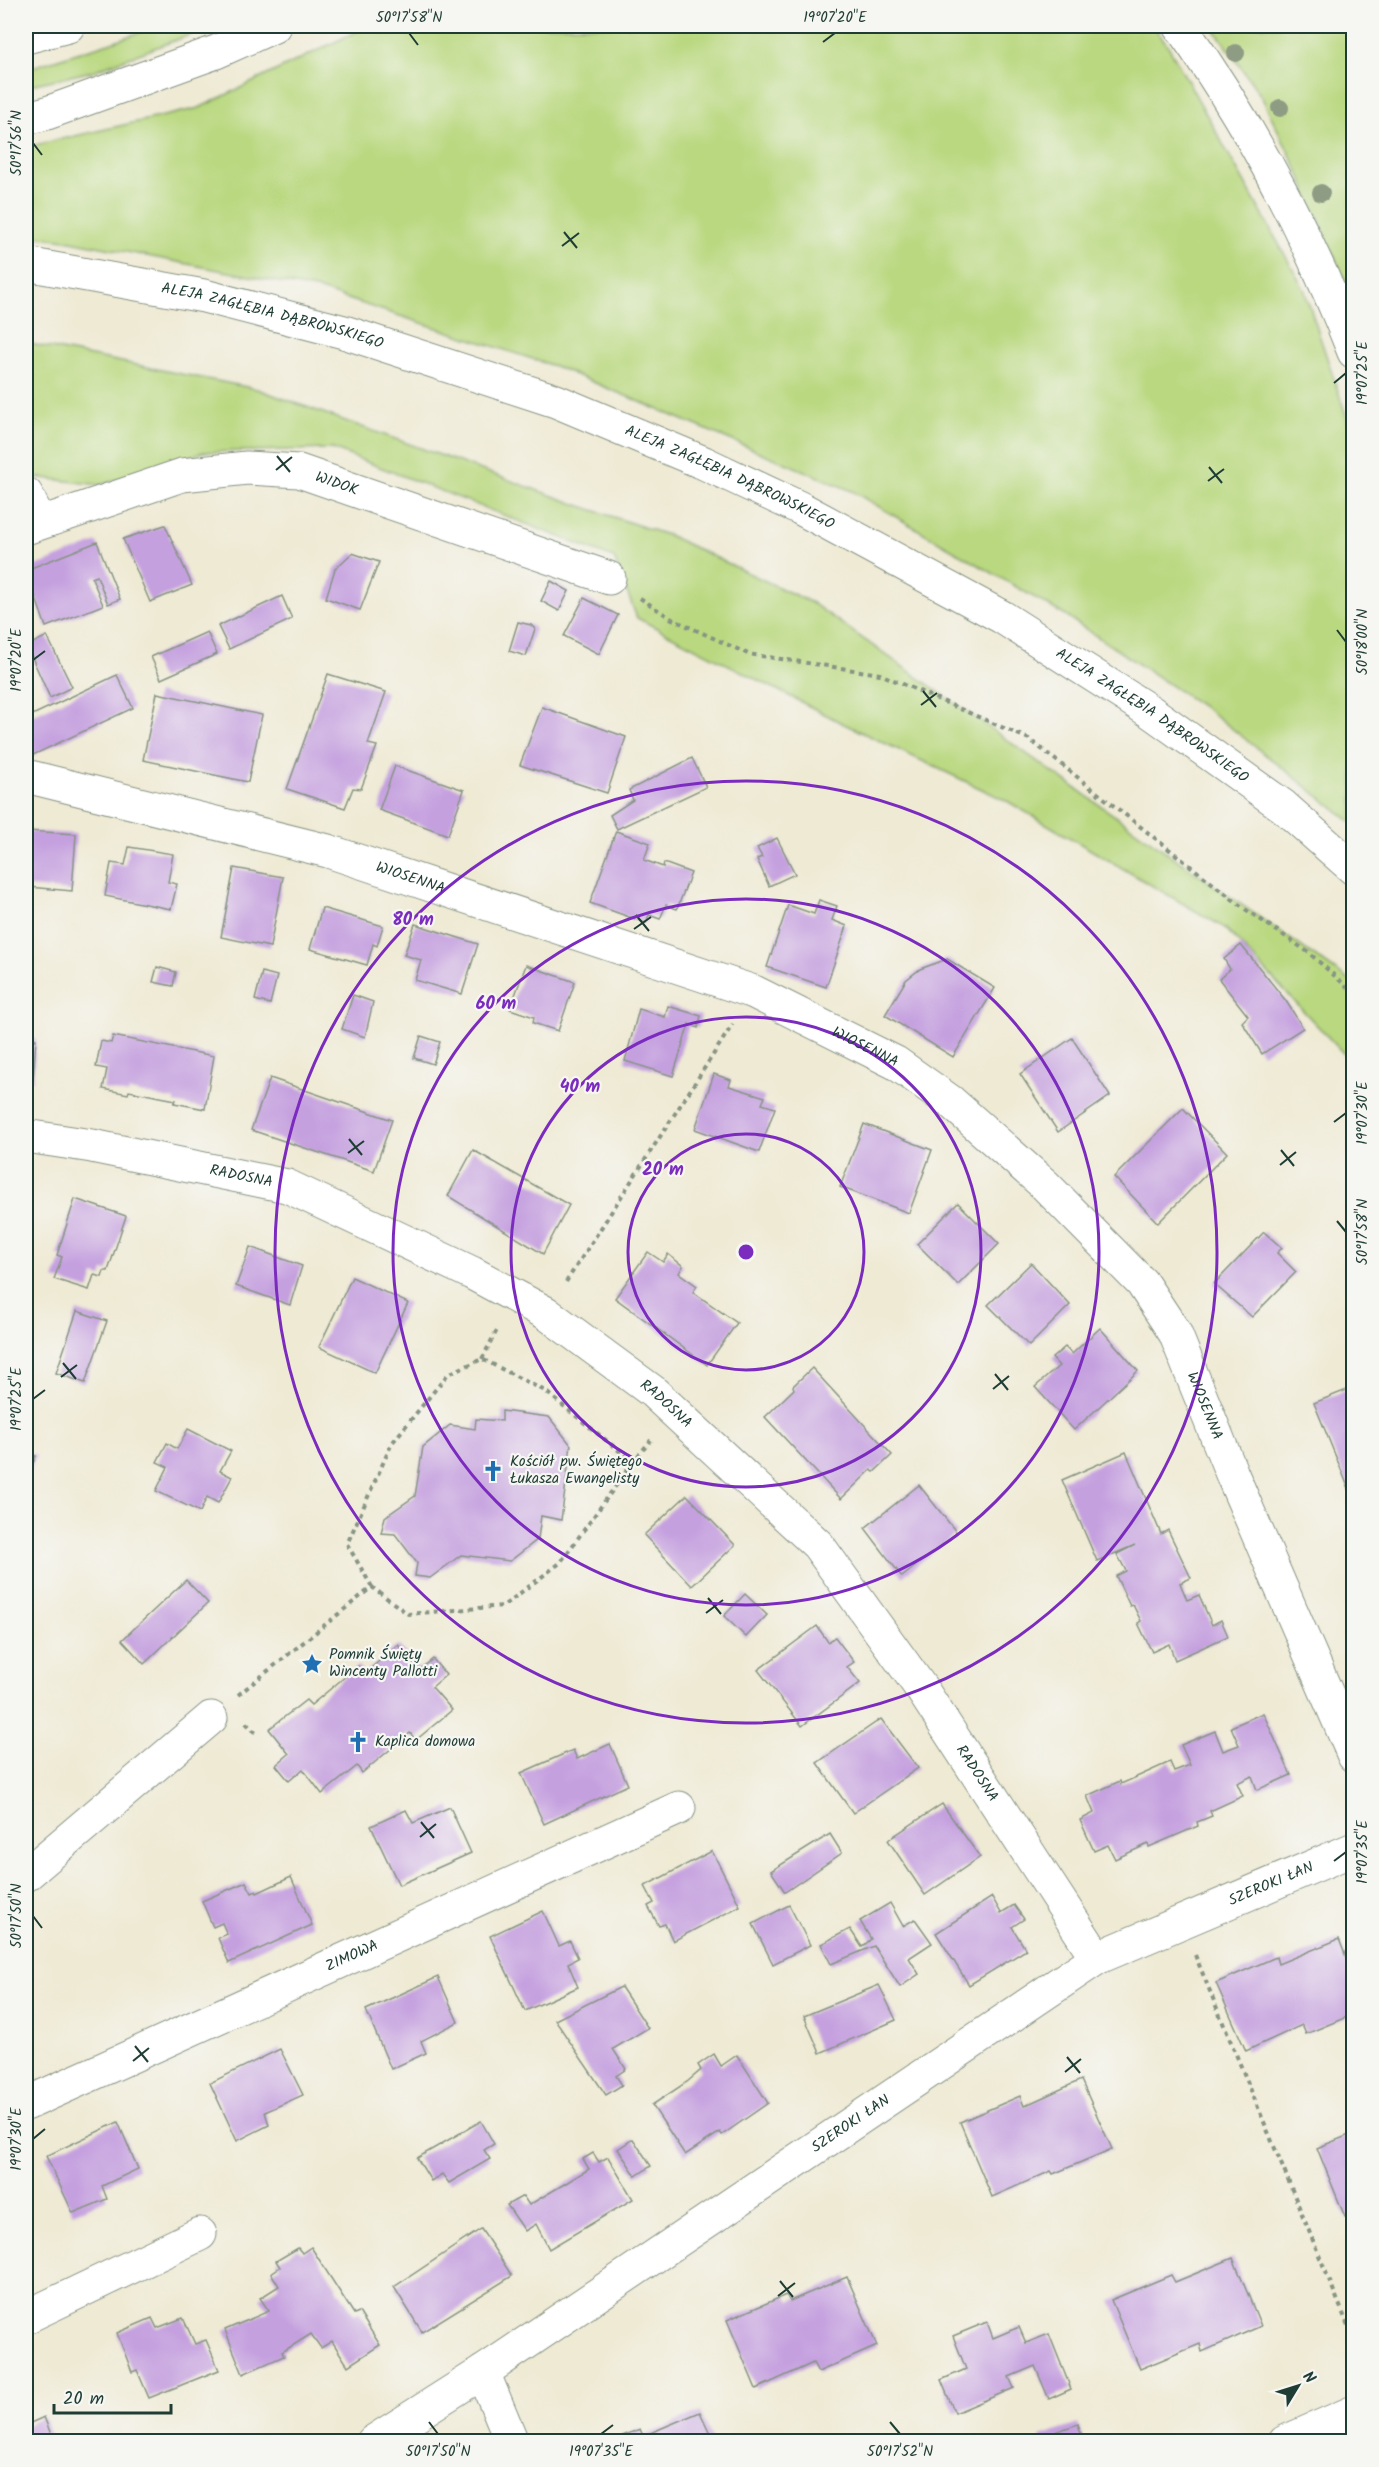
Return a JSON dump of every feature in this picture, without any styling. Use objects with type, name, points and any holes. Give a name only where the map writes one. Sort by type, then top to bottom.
[{"type":"street","points":[[26,37],[68,26]]},
{"type":"street","points":[[26,118],[47,113],[216,52],[274,26]]},
{"type":"street","points":[[1180,26],[1205,61],[1248,133],[1326,284],[1353,352]]},
{"type":"street","name":"ALEJA ZAGŁĘBIA DĄBROWSKIEGO","points":[[26,264],[204,296],[336,330],[556,401],[704,463],[800,508],[1002,617],[1151,712],[1283,806],[1353,869]]},
{"type":"street","name":"WIDOK","points":[[30,515],[182,475],[247,468],[298,471],[609,578]]},
{"type":"street","name":"WIOSENNA","points":[[26,776],[328,851],[754,992],[896,1063],[951,1102],[1045,1185],[1142,1283],[1175,1333],[1232,1474],[1353,1756]]},
{"type":"street","name":"RADOSNA","points":[[26,1136],[92,1146],[287,1186],[472,1274],[546,1313],[652,1391],[818,1545],[921,1688],[1097,1958]]},
{"type":"street","points":[[26,1875],[226,1718]]},
{"type":"street","name":"ZIMOWA","points":[[26,2104],[679,1808]]},
{"type":"street","name":"SZEROKI ŁAN","points":[[373,2442],[483,2372],[1097,1958],[1353,1849]]},
{"type":"street","points":[[26,2317],[200,2235]]},
{"type":"street","points":[[483,2372],[512,2442]]},
{"type":"street","points":[[1285,2442],[1353,2412]]},
{"type":"path","points":[[609,578],[672,619],[748,654],[880,674],[1029,740],[1245,909],[1308,952],[1353,993]]},
{"type":"path","points":[[546,1313],[754,992]]},
{"type":"path","points":[[501,1323],[482,1359],[448,1374],[392,1443],[347,1544],[372,1587],[408,1614],[503,1606],[560,1563],[657,1432]]},
{"type":"path","points":[[482,1359],[545,1391],[633,1462]]},
{"type":"path","points":[[237,1696],[372,1587]]},
{"type":"path","points":[[226,1718],[256,1733]]},
{"type":"path","points":[[1181,1921],[1353,2340]]},
{"type":"green space","points":[[157,26],[214,26],[93,71],[26,86],[26,69]]},
{"type":"green space","points":[[368,26],[1153,26],[1167,44],[1304,289],[1353,436],[1353,823],[1208,710],[1066,616],[852,491],[557,367],[320,290],[66,240],[26,235],[26,147],[199,108]]},
{"type":"green space","points":[[1212,26],[1353,26],[1353,299],[1299,173],[1261,96]]},
{"type":"green space","points":[[26,343],[257,389],[670,536],[812,603],[1353,983],[1353,1067],[1345,1055],[1225,928],[1007,801],[842,723],[637,618],[614,558],[333,449],[203,452],[100,485],[26,476]]},
{"type":"building","points":[[165,525],[192,585],[150,602],[123,539]]},
{"type":"building","points":[[97,542],[120,599],[108,604],[97,576],[92,578],[103,605],[46,627],[26,570]]},
{"type":"building","points":[[352,553],[379,562],[360,610],[326,598],[335,569]]},
{"type":"building","points":[[551,581],[569,591],[559,611],[541,601]]},
{"type":"building","points":[[282,596],[292,619],[229,649],[218,626]]},
{"type":"building","points":[[584,598],[618,615],[599,654],[564,636]]},
{"type":"building","points":[[518,622],[531,625],[535,629],[526,656],[509,651]]},
{"type":"building","points":[[207,632],[217,654],[161,679],[151,657]]},
{"type":"building","points":[[47,636],[72,687],[50,698],[27,646]]},
{"type":"building","points":[[328,674],[386,692],[368,744],[377,746],[361,789],[353,788],[345,808],[287,789]]},
{"type":"building","points":[[117,675],[133,708],[33,755],[26,739],[26,718]]},
{"type":"building","points":[[157,693],[262,715],[248,782],[143,760]]},
{"type":"building","points":[[542,707],[626,737],[607,793],[520,765]]},
{"type":"building","points":[[692,758],[706,787],[617,829],[610,815],[633,800],[629,790]]},
{"type":"building","points":[[395,766],[464,790],[448,835],[379,810]]},
{"type":"building","points":[[26,831],[76,834],[72,891],[29,887],[27,911]]},
{"type":"building","points":[[616,831],[650,843],[644,860],[663,867],[664,863],[691,873],[677,909],[666,905],[660,919],[649,915],[646,923],[590,903]]},
{"type":"building","points":[[777,838],[795,874],[769,886],[757,859],[762,857],[757,848]]},
{"type":"building","points":[[129,847],[173,854],[168,882],[177,884],[171,909],[105,896],[111,863],[125,865]]},
{"type":"building","points":[[234,868],[283,877],[270,947],[221,937]]},
{"type":"building","points":[[819,900],[837,906],[832,920],[847,926],[826,987],[767,967],[788,905],[814,914]]},
{"type":"building","points":[[322,908],[383,926],[377,946],[373,944],[367,965],[310,949]]},
{"type":"building","points":[[415,924],[478,944],[462,994],[415,980],[421,960],[404,955]]},
{"type":"building","points":[[1241,945],[1286,1001],[1303,1028],[1262,1054],[1242,1022],[1248,1016],[1219,979],[1230,969],[1224,959]]},
{"type":"building","points":[[947,959],[995,988],[953,1057],[885,1015],[906,980],[920,969]]},
{"type":"building","points":[[526,965],[575,982],[558,1031],[533,1023],[534,1017],[510,1009]]},
{"type":"building","points":[[157,967],[176,972],[173,986],[153,982]]},
{"type":"building","points":[[262,972],[277,976],[270,1004],[255,1000]]},
{"type":"building","points":[[353,995],[373,1002],[365,1037],[342,1029]]},
{"type":"building","points":[[668,1006],[701,1016],[698,1028],[689,1024],[673,1076],[625,1061],[639,1009],[665,1017]]},
{"type":"building","points":[[113,1036],[214,1056],[205,1109],[174,1103],[176,1100],[129,1091],[128,1094],[103,1089],[107,1069],[96,1067],[101,1041],[111,1043]]},
{"type":"building","points":[[421,1036],[440,1042],[433,1064],[414,1058]]},
{"type":"building","points":[[26,1038],[36,1039],[33,1080],[26,1079]]},
{"type":"building","points":[[1072,1038],[1110,1096],[1058,1132],[1020,1074]]},
{"type":"building","points":[[714,1074],[731,1080],[729,1086],[765,1097],[762,1104],[775,1108],[759,1152],[695,1129]]},
{"type":"building","points":[[270,1078],[392,1120],[374,1171],[251,1130]]},
{"type":"building","points":[[1183,1108],[1227,1153],[1158,1223],[1114,1177]]},
{"type":"building","points":[[864,1124],[932,1150],[909,1213],[840,1187]]},
{"type":"building","points":[[473,1150],[569,1205],[543,1254],[448,1196]]},
{"type":"building","points":[[75,1199],[126,1216],[108,1271],[104,1271],[102,1277],[94,1275],[89,1290],[54,1279],[62,1257],[57,1255]]},
{"type":"building","points":[[958,1203],[999,1244],[958,1285],[917,1244]]},
{"type":"building","points":[[1264,1232],[1282,1248],[1277,1253],[1296,1272],[1252,1317],[1214,1284]]},
{"type":"building","points":[[250,1247],[302,1266],[290,1305],[236,1286]]},
{"type":"building","points":[[648,1252],[663,1262],[668,1254],[683,1266],[679,1273],[697,1286],[693,1292],[737,1323],[707,1365],[615,1298]]},
{"type":"building","points":[[1031,1263],[1070,1305],[1029,1346],[988,1305]]},
{"type":"building","points":[[352,1277],[408,1303],[375,1373],[319,1347]]},
{"type":"building","points":[[77,1311],[107,1321],[85,1383],[56,1373]]},
{"type":"building","points":[[1100,1328],[1138,1371],[1074,1430],[1035,1387],[1059,1366],[1052,1358],[1065,1347],[1072,1354]]},
{"type":"building","points":[[812,1368],[892,1455],[874,1472],[871,1470],[841,1499],[765,1417]]},
{"type":"building","points":[[1354,1387],[1354,1499],[1353,1499],[1314,1403]]},
{"type":"building","name":"Kościół pw. Świętego Łukasza Ewangelisty","points":[[502,1411],[549,1417],[571,1445],[561,1520],[541,1516],[538,1539],[510,1561],[461,1555],[430,1578],[415,1576],[417,1563],[395,1534],[381,1533],[385,1517],[415,1496],[423,1447],[450,1425],[475,1429],[476,1419],[502,1421]]},
{"type":"building","points":[[188,1429],[231,1451],[220,1471],[232,1477],[218,1503],[207,1497],[200,1512],[156,1491],[168,1467],[157,1462],[167,1443],[177,1449]]},
{"type":"building","points":[[26,1451],[36,1456],[26,1479]]},
{"type":"building","points":[[1126,1452],[1161,1534],[1168,1530],[1191,1578],[1180,1583],[1187,1600],[1199,1595],[1212,1625],[1221,1620],[1228,1636],[1175,1660],[1169,1644],[1152,1652],[1138,1623],[1141,1621],[1133,1605],[1130,1606],[1116,1576],[1126,1571],[1117,1554],[1135,1545],[1097,1561],[1062,1480]]},
{"type":"building","points":[[919,1485],[957,1533],[902,1577],[865,1528]]},
{"type":"building","points":[[687,1495],[735,1545],[692,1586],[644,1535]]},
{"type":"building","points":[[186,1580],[208,1603],[144,1664],[122,1640]]},
{"type":"building","points":[[745,1594],[767,1615],[746,1637],[724,1616]]},
{"type":"building","points":[[817,1626],[828,1642],[835,1637],[854,1662],[847,1667],[860,1683],[802,1726],[758,1670]]},
{"type":"building","points":[[398,1645],[419,1670],[433,1659],[446,1675],[432,1687],[452,1710],[416,1740],[410,1733],[362,1773],[357,1766],[322,1794],[303,1769],[289,1781],[276,1765],[289,1754],[269,1729],[306,1700],[311,1705],[358,1666],[364,1674]]},
{"type":"building","points":[[1263,1713],[1291,1775],[1257,1790],[1252,1776],[1237,1783],[1243,1796],[1210,1811],[1212,1816],[1197,1822],[1198,1826],[1149,1847],[1148,1844],[1115,1859],[1108,1845],[1094,1851],[1080,1820],[1094,1813],[1087,1796],[1170,1762],[1174,1771],[1190,1765],[1181,1745],[1215,1731],[1223,1751],[1239,1745],[1231,1727]]},
{"type":"building","points":[[881,1719],[918,1768],[853,1813],[817,1763]]},
{"type":"building","points":[[610,1744],[628,1785],[544,1824],[521,1773],[573,1750],[577,1759]]},
{"type":"building","points":[[942,1804],[980,1857],[925,1895],[888,1840]]},
{"type":"building","points":[[450,1807],[471,1853],[399,1885],[371,1826],[406,1810],[413,1823]]},
{"type":"building","points":[[830,1834],[842,1853],[785,1892],[771,1871]]},
{"type":"building","points":[[712,1851],[740,1906],[673,1941],[665,1924],[659,1926],[648,1906],[654,1903],[645,1886]]},
{"type":"building","points":[[291,1877],[312,1925],[229,1963],[218,1938],[227,1934],[222,1923],[213,1927],[202,1901],[246,1882],[252,1893],[256,1891],[257,1893]]},
{"type":"building","points":[[992,1897],[1001,1913],[1014,1905],[1024,1919],[1012,1927],[1026,1950],[969,1985],[936,1933]]},
{"type":"building","points":[[890,1903],[903,1926],[915,1919],[932,1943],[909,1958],[919,1974],[900,1987],[874,1946],[831,1964],[821,1944],[850,1929],[862,1947],[871,1939],[860,1921]]},
{"type":"building","points":[[789,1905],[810,1945],[773,1964],[753,1924]]},
{"type":"building","points":[[543,1911],[559,1946],[570,1941],[578,1958],[568,1963],[578,1987],[525,2011],[490,1936]]},
{"type":"building","points":[[1339,1939],[1354,1978],[1354,2014],[1306,2034],[1302,2025],[1246,2051],[1216,1983],[1276,1957],[1278,1964]]},
{"type":"building","points":[[438,1977],[458,2022],[421,2041],[426,2053],[391,2069],[366,2010]]},
{"type":"building","points":[[879,1985],[896,2020],[820,2053],[804,2016]]},
{"type":"building","points":[[621,1987],[648,2028],[613,2049],[626,2069],[616,2076],[622,2085],[606,2095],[555,2020]]},
{"type":"building","points":[[280,2049],[303,2095],[265,2112],[269,2125],[237,2141],[210,2083]]},
{"type":"building","points":[[714,2054],[721,2066],[737,2055],[768,2103],[722,2135],[720,2132],[685,2155],[652,2105],[687,2082],[701,2070],[698,2065]]},
{"type":"building","points":[[1081,2080],[1112,2149],[1053,2174],[1051,2171],[992,2197],[960,2122],[1020,2096],[1024,2106]]},
{"type":"building","points":[[481,2121],[494,2144],[484,2150],[490,2159],[449,2183],[442,2174],[431,2181],[417,2158]]},
{"type":"building","points":[[118,2122],[138,2169],[102,2186],[107,2199],[73,2213],[46,2156]]},
{"type":"building","points":[[1354,2133],[1354,2213],[1345,2217],[1317,2148]]},
{"type":"building","points":[[633,2139],[651,2166],[636,2176],[618,2149]]},
{"type":"building","points":[[593,2153],[599,2162],[608,2157],[633,2199],[549,2249],[536,2224],[525,2231],[507,2205],[523,2196],[529,2205],[566,2183],[589,2169],[583,2159]]},
{"type":"building","points":[[481,2229],[512,2276],[422,2332],[394,2287]]},
{"type":"building","points":[[311,2247],[354,2314],[359,2312],[380,2345],[348,2366],[332,2341],[321,2348],[311,2334],[282,2352],[284,2356],[243,2374],[225,2330],[269,2311],[260,2298],[279,2286],[271,2273],[280,2267],[276,2261],[298,2248],[302,2253]]},
{"type":"building","points":[[1233,2258],[1261,2326],[1202,2352],[1200,2344],[1140,2369],[1111,2300],[1171,2275],[1175,2282]]},
{"type":"building","points":[[847,2277],[877,2346],[818,2372],[813,2363],[756,2389],[727,2320],[786,2295],[790,2301]]},
{"type":"building","points":[[152,2318],[157,2328],[183,2318],[195,2344],[206,2340],[219,2370],[149,2398],[137,2370],[132,2372],[117,2333]]},
{"type":"building","points":[[987,2322],[993,2338],[1019,2327],[1026,2343],[1049,2334],[1071,2389],[1049,2399],[1035,2366],[1009,2377],[1014,2388],[955,2413],[941,2380],[966,2369],[953,2336]]},
{"type":"building","points":[[700,2412],[714,2442],[610,2441],[640,2429],[643,2436]]},
{"type":"building","points":[[44,2417],[54,2442],[26,2442],[26,2425]]},
{"type":"building","points":[[1078,2424],[1084,2442],[1042,2442],[1040,2437]]},
{"type":"place","name":"Kościół pw. Świętego Łukasza Ewangelisty","points":[[493,1471]]},
{"type":"place","name":"Pomnik Święty Wincenty Pallotti","points":[[312,1664]]},
{"type":"place","name":"Kaplica domowa","points":[[358,1742]]}]
